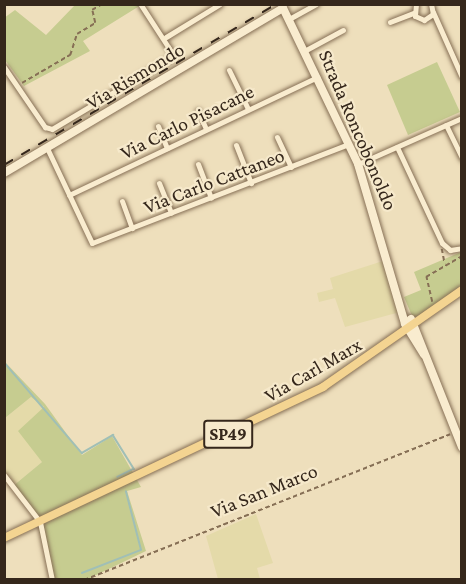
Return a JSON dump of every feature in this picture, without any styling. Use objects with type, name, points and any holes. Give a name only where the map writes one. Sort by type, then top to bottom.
[{"type":"main road","name":"Via Carl Marx","points":[[40,522],[323,387],[411,328],[462,290]]},
{"type":"main road","name":"SP49","points":[[4,538],[40,522]]},
{"type":"street","points":[[166,37],[220,4]]},
{"type":"street","points":[[289,19],[316,4]]},
{"type":"street","points":[[414,13],[416,4]]},
{"type":"street","points":[[4,67],[45,127],[52,129],[171,59],[174,50],[141,5]]},
{"type":"street","points":[[432,5],[439,27],[462,76]]},
{"type":"street","name":"Strada Roncobonoldo","points":[[282,6],[319,77],[358,164],[411,328],[462,447]]},
{"type":"street","name":"Via Rismondo","points":[[4,173],[282,6]]},
{"type":"street","points":[[427,20],[433,12]]},
{"type":"street","points":[[390,22],[414,13],[439,27]]},
{"type":"street","points":[[306,50],[343,30]]},
{"type":"street","points":[[229,70],[248,109]]},
{"type":"street","name":"Via Carlo Pisacane","points":[[69,195],[319,77]]},
{"type":"street","points":[[198,111],[206,129]]},
{"type":"street","points":[[358,164],[462,118]]},
{"type":"street","points":[[446,125],[462,158]]},
{"type":"street","points":[[158,126],[167,148]]},
{"type":"street","points":[[277,136],[291,167]]},
{"type":"street","name":"Via Carlo Cattaneo","points":[[69,195],[90,243],[348,144]]},
{"type":"street","points":[[236,145],[251,183]]},
{"type":"street","points":[[397,147],[444,245],[462,248]]},
{"type":"street","points":[[47,148],[69,195]]},
{"type":"street","points":[[198,164],[211,198]]},
{"type":"street","points":[[159,183],[171,213]]},
{"type":"street","points":[[122,201],[132,228]]},
{"type":"street","points":[[4,475],[40,522],[52,579]]},
{"type":"path","points":[[18,85],[70,56],[77,34],[95,23],[92,10],[102,4]]},
{"type":"path","points":[[444,245],[445,264]]},
{"type":"path","points":[[427,311],[434,305],[426,277],[462,256]]},
{"type":"path","name":"Via San Marco","points":[[84,579],[456,431]]},
{"type":"shaded area","points":[[386,260],[400,312],[345,327],[335,298],[319,302],[317,293],[333,289],[330,278]]},
{"type":"shaded area","points":[[31,397],[44,407],[42,462],[13,486],[5,474],[5,418]]},
{"type":"shaded area","points":[[256,514],[273,563],[257,568],[260,579],[218,579],[206,536]]},
{"type":"green space","points":[[75,5],[141,5],[83,41],[90,51],[24,86],[5,60],[4,18],[15,10],[46,35]]},
{"type":"green space","points":[[437,62],[460,112],[408,135],[387,85]]},
{"type":"green space","points":[[461,252],[461,286],[419,317],[412,316],[404,297],[421,290],[414,272]]},
{"type":"green space","points":[[5,362],[45,404],[82,455],[112,436],[141,487],[127,491],[146,551],[88,579],[51,579],[37,523],[13,486],[42,462],[18,431],[44,407],[31,397],[5,418]]},
{"type":"waterway","points":[[4,362],[82,453],[113,435],[134,469],[118,477]]},
{"type":"waterway","points":[[82,573],[141,550],[126,492]]},
{"type":"railway","points":[[4,165],[276,4]]}]
